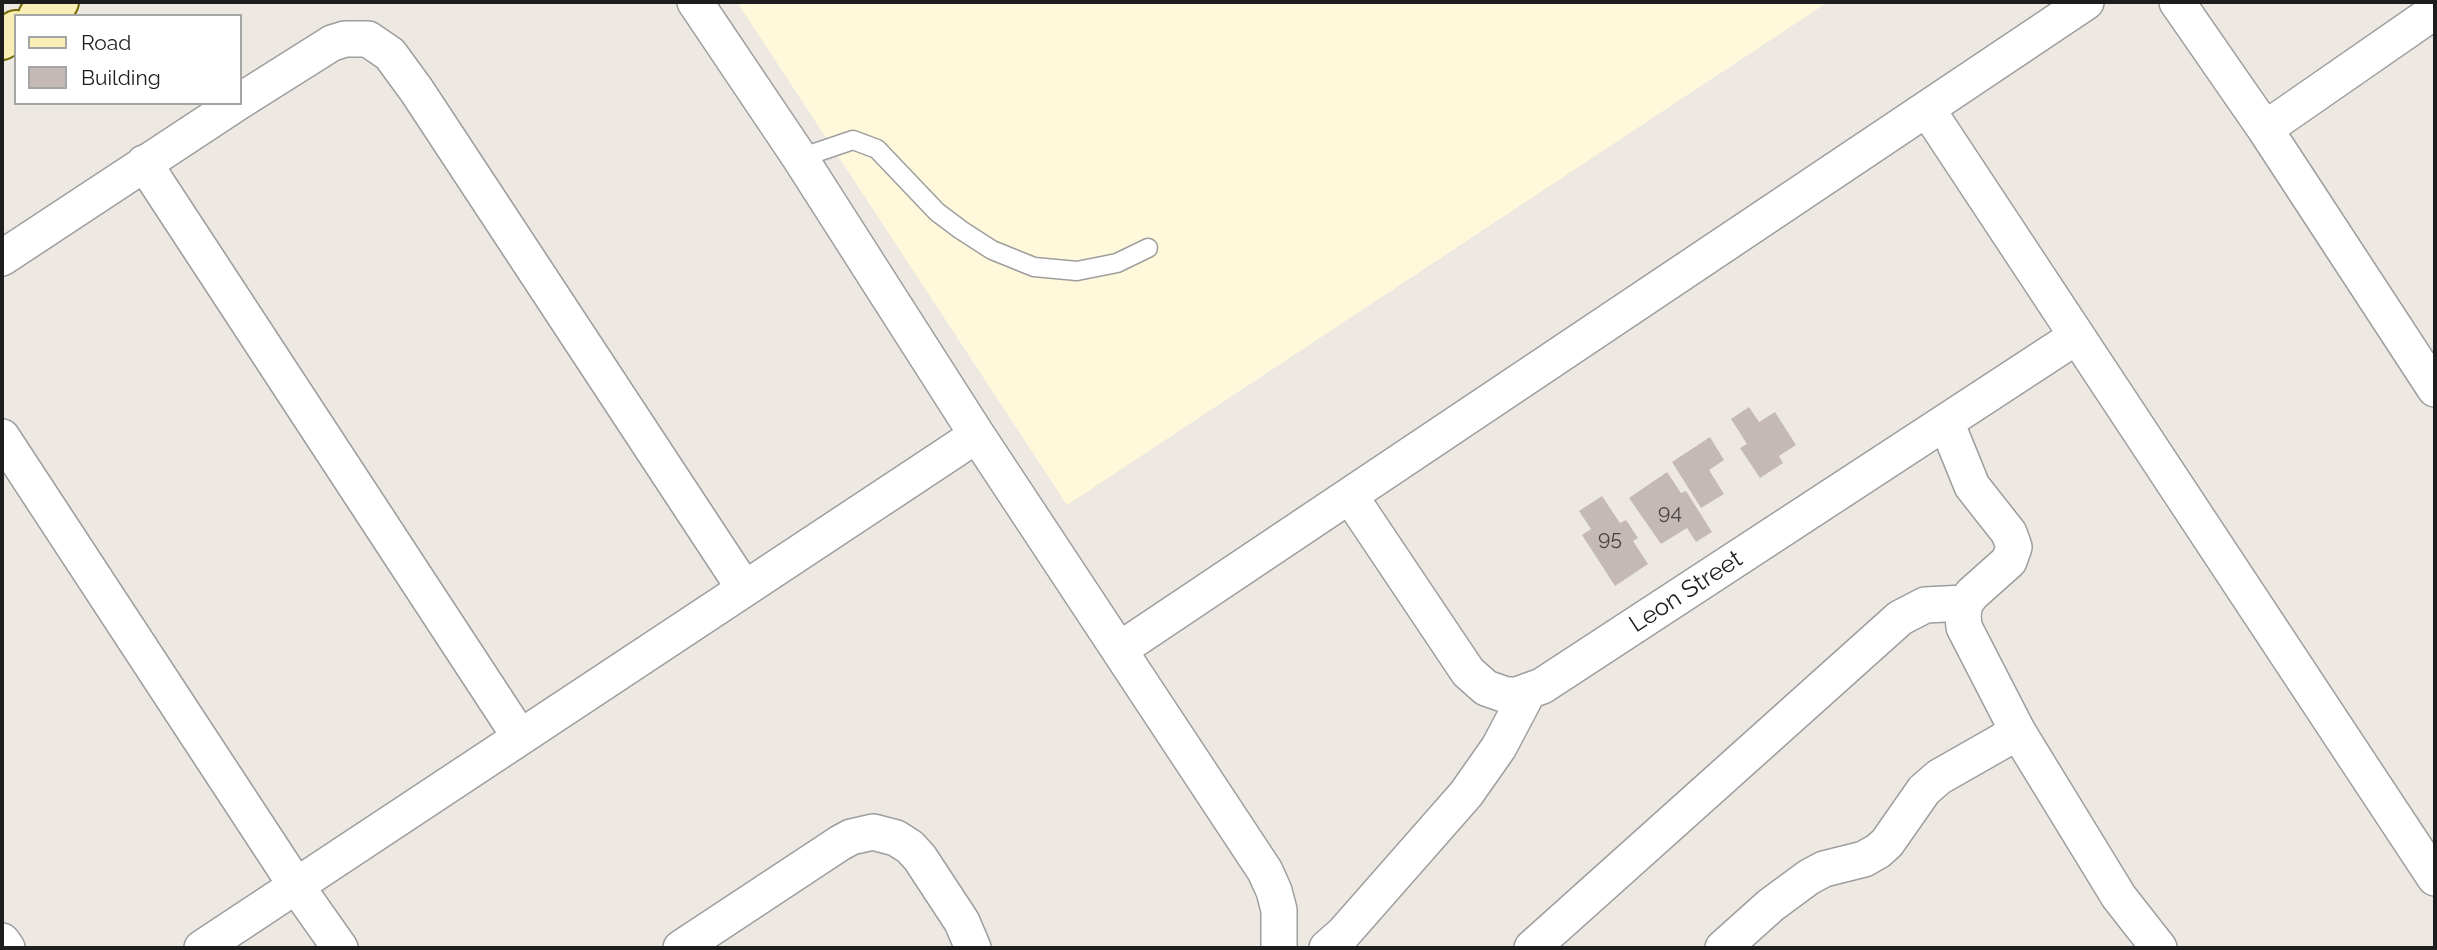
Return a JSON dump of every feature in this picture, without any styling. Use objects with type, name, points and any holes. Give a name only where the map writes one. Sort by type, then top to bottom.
[{"type":"main road","points":[[41,14],[59,2]]},
{"type":"street","points":[[695,2],[800,158],[977,435],[1265,871],[1279,910],[1279,948]]},
{"type":"street","points":[[1119,650],[2086,2]]},
{"type":"street","points":[[2190,7],[2265,130],[2435,389]]},
{"type":"street","points":[[2265,130],[2435,11]]},
{"type":"street","points":[[242,99],[331,43],[345,38],[368,39],[390,54],[744,588]]},
{"type":"street","points":[[2,258],[233,105]]},
{"type":"street","points":[[1927,109],[2435,878]]},
{"type":"street","points":[[144,163],[520,737]]},
{"type":"street","name":"Leon Street","points":[[1528,692],[1542,686],[2077,336]]},
{"type":"street","points":[[1946,422],[1972,486],[2009,533],[2014,547],[2009,561],[1965,603],[1964,627],[2018,732],[2150,945]]},
{"type":"street","points":[[202,948],[977,435]]},
{"type":"street","points":[[2,437],[297,887],[340,948]]},
{"type":"street","points":[[1350,496],[1468,672],[1486,688],[1496,692],[1517,695],[1528,692]]},
{"type":"street","points":[[1532,948],[1900,618],[1926,605],[1965,603]]},
{"type":"street","points":[[1328,948],[1466,794],[1499,747],[1528,692]]},
{"type":"street","points":[[1723,948],[1771,905],[1808,877],[1824,869],[1864,859],[1878,851],[1887,843],[1924,790],[1939,777],[2018,732]]},
{"type":"street","points":[[681,948],[840,843],[851,837],[873,832],[896,838],[920,858],[962,922],[973,948]]},
{"type":"street","points":[[2,941],[7,948]]},
{"type":"lane","points":[[800,158],[853,140],[877,149],[937,212],[992,250],[1034,267],[1077,271],[1117,263],[1147,248]]},
{"type":"shaded area","points":[[737,2],[1828,2],[1067,505]]},
{"type":"building","points":[[1749,407],[1759,422],[1775,412],[1796,445],[1779,456],[1783,463],[1760,478],[1740,448],[1747,444],[1731,419]]},
{"type":"building","points":[[1710,437],[1724,460],[1709,470],[1724,494],[1701,508],[1672,462]]},
{"type":"building","points":[[1667,472],[1681,493],[1686,491],[1712,532],[1696,542],[1687,528],[1661,544],[1629,498]]},
{"type":"building","points":[[1602,496],[1620,523],[1626,520],[1638,538],[1633,541],[1648,564],[1615,586],[1582,535],[1591,529],[1579,511]]}]
